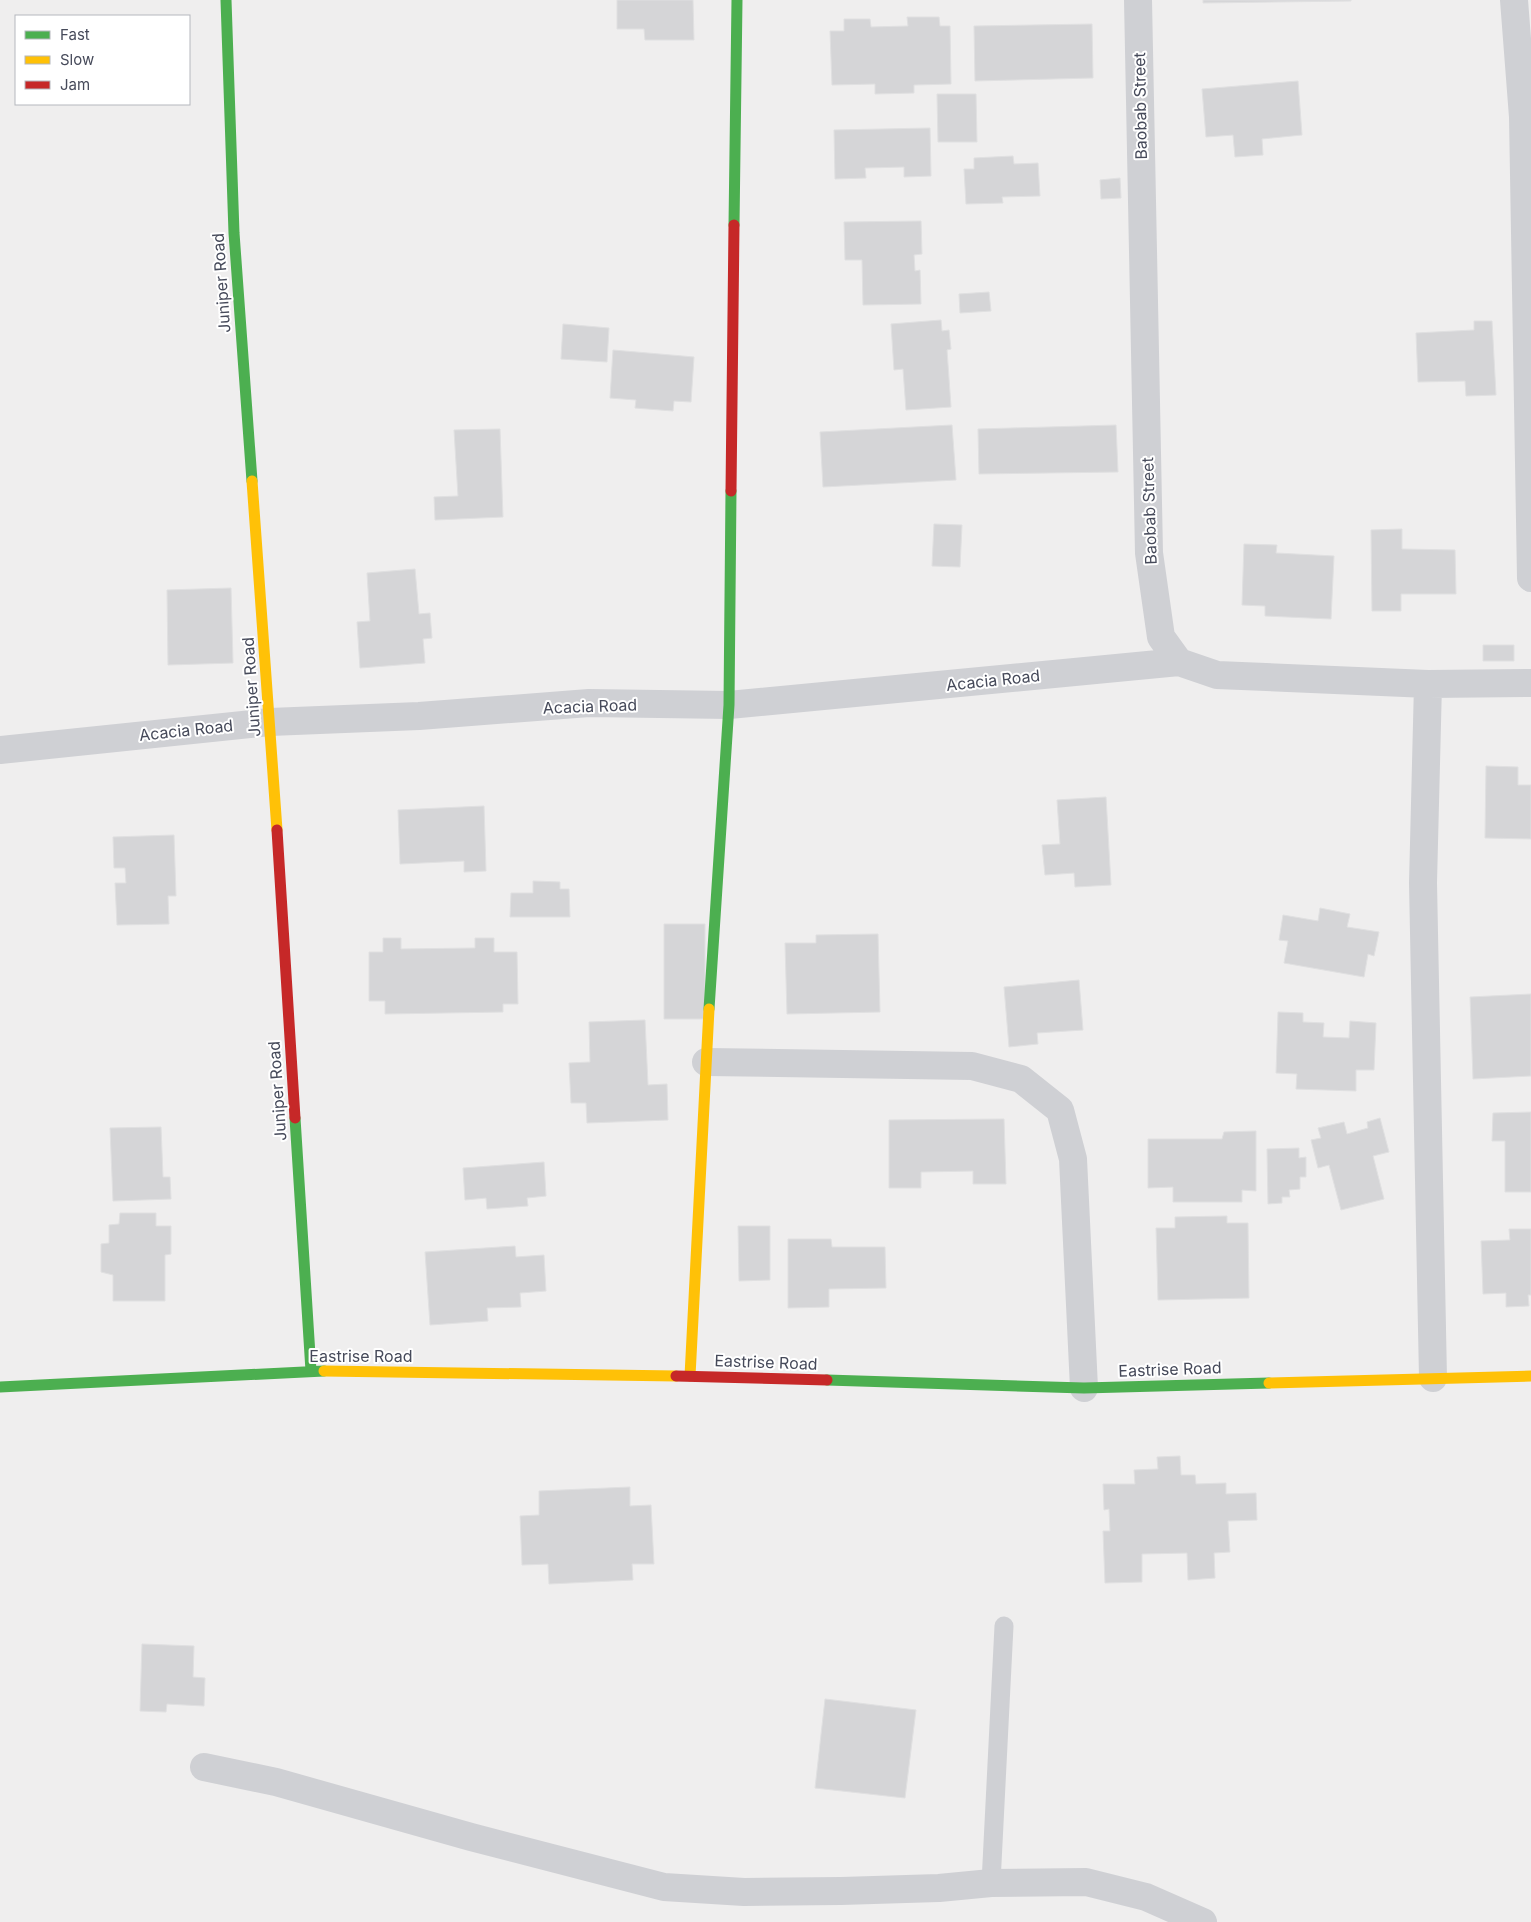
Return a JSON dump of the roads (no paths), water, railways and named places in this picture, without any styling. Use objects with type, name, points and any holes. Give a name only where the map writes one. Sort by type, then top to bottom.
[{"type":"street","name":"Juniper Road","points":[[226,0],[234,233],[270,722],[311,1371]]},
{"type":"street","points":[[690,1376],[706,1062],[729,705],[737,0]]},
{"type":"street","name":"Baobab Street","points":[[1138,0],[1149,553],[1162,637],[1179,662]]},
{"type":"street","points":[[1514,0],[1527,117],[1531,578]]},
{"type":"street","name":"Acacia Road","points":[[0,750],[270,722],[419,716],[589,703],[729,705],[1179,662]]},
{"type":"street","points":[[1179,662],[1216,675],[1428,684],[1531,683]]},
{"type":"street","points":[[1428,684],[1423,882],[1433,1378]]},
{"type":"street","points":[[706,1062],[972,1066],[1021,1079],[1060,1110],[1073,1158],[1084,1388]]},
{"type":"street","name":"Eastrise Road","points":[[0,1387],[311,1371],[690,1376],[1084,1388],[1531,1376]]},
{"type":"street","points":[[204,1768],[276,1782],[470,1837],[664,1887],[744,1892],[831,1891],[938,1888],[991,1883],[1086,1882],[1146,1897],[1203,1922]]},
{"type":"lane","points":[[991,1883],[1004,1626]]}]
